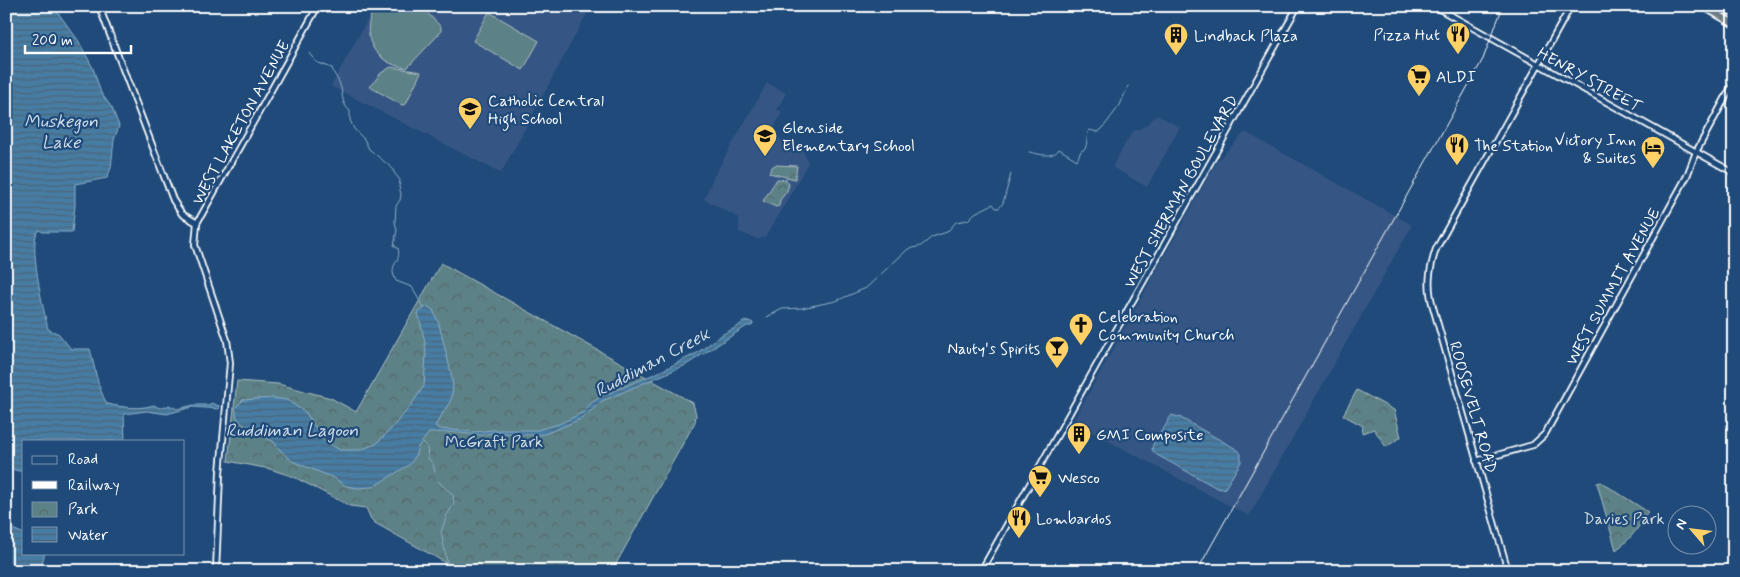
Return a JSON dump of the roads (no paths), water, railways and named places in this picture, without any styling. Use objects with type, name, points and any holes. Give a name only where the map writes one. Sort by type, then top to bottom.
[{"type":"highway","points":[[1703,6],[1734,24]]},
{"type":"highway","points":[[1721,6],[1734,12]]},
{"type":"highway","points":[[1727,6],[1734,12]]},
{"type":"main road","points":[[99,6],[173,200],[182,214],[197,223],[195,245],[227,340],[230,363],[220,473],[216,571]]},
{"type":"main road","name":"WEST LAKETON AVENUE","points":[[197,223],[318,6]]},
{"type":"main road","name":"WEST SHERMAN BOULEVARD","points":[[981,571],[1298,6]]},
{"type":"main road","name":"HENRY STREET","points":[[1434,6],[1734,173]]},
{"type":"main road","name":"ROOSEVELT ROAD","points":[[1508,571],[1430,298],[1428,275],[1436,249],[1571,6]]},
{"type":"main road","name":"WEST SUMMIT AVENUE","points":[[1476,462],[1533,444],[1545,434],[1687,176],[1696,152],[1734,82]]},
{"type":"water","name":"Muskegon Lake","points":[[6,6],[53,6],[78,40],[93,68],[101,93],[112,108],[119,126],[114,140],[111,168],[107,178],[75,184],[72,232],[43,232],[39,230],[36,236],[36,261],[48,329],[59,334],[71,349],[90,349],[99,384],[107,404],[136,408],[154,405],[162,408],[169,405],[177,409],[194,405],[209,405],[211,403],[219,406],[219,409],[192,407],[167,414],[147,411],[124,414],[125,440],[22,440],[22,472],[6,468]]},
{"type":"water","name":"Ruddiman Lagoon","points":[[427,306],[433,310],[439,324],[453,387],[451,400],[435,426],[440,429],[475,432],[537,430],[559,424],[584,412],[590,404],[600,397],[659,372],[697,353],[743,322],[749,321],[753,323],[752,326],[747,326],[686,365],[602,401],[583,418],[544,434],[526,435],[495,432],[482,435],[447,432],[429,433],[418,447],[415,457],[409,465],[373,487],[358,488],[346,486],[334,478],[292,461],[273,441],[250,431],[237,418],[235,408],[243,400],[273,398],[287,400],[306,413],[324,441],[340,450],[360,450],[376,444],[409,408],[424,386],[426,354],[418,313]]},
{"type":"water","points":[[1172,415],[1181,418],[1238,450],[1241,454],[1241,462],[1225,488],[1217,488],[1157,455],[1152,450],[1155,439]]},
{"type":"water","points":[[6,526],[22,533],[22,554],[45,554],[42,563],[35,571],[28,571],[6,561]]},
{"type":"waterway","points":[[309,53],[316,62],[332,68],[338,80],[343,101],[350,111],[350,120],[354,129],[364,139],[369,149],[392,168],[400,180],[401,194],[396,206],[395,222],[397,230],[394,246],[398,248],[399,253],[393,270],[396,281],[412,287],[424,309]]},
{"type":"waterway","name":"Ruddiman Creek","points":[[1029,152],[1050,155],[1059,149],[1077,160],[1081,151],[1085,149],[1089,130],[1098,132],[1102,129],[1120,105],[1128,86]]},
{"type":"waterway","name":"Ruddiman Creek","points":[[767,317],[782,309],[802,308],[836,301],[866,288],[908,249],[921,246],[932,237],[947,232],[956,222],[968,220],[975,213],[993,204],[996,208],[999,208],[1003,203],[1011,174]]},
{"type":"waterway","points":[[421,442],[427,446],[428,458],[433,464],[435,472]]},
{"type":"waterway","points":[[438,481],[453,495],[454,504],[447,515],[441,532],[449,571]]},
{"type":"railway","points":[[1197,571],[1483,59],[1503,6]]},
{"type":"place","name":"Pizza Hut","points":[[1458,55]]},
{"type":"place","name":"Lindback Plaza","points":[[1176,56]]},
{"type":"place","name":"ALDI","points":[[1419,97]]},
{"type":"place","name":"Catholic Central High School","points":[[470,130]]},
{"type":"place","name":"Glenside Elementary School","points":[[765,157]]},
{"type":"place","name":"The Station","points":[[1457,166]]},
{"type":"place","name":"Victory Inn & Suites","points":[[1653,169]]},
{"type":"place","name":"Celebration Community Church","points":[[1081,346]]},
{"type":"place","name":"Nauty's Spirits","points":[[1057,369]]},
{"type":"place","name":"GMI Composite","points":[[1079,455]]},
{"type":"place","name":"Wesco","points":[[1040,498]]},
{"type":"place","name":"Lombardos","points":[[1019,539]]},
{"type":"park label","name":"McGraft Park","points":[[494,441]]},
{"type":"park label","name":"Davies Park","points":[[1624,518]]}]
